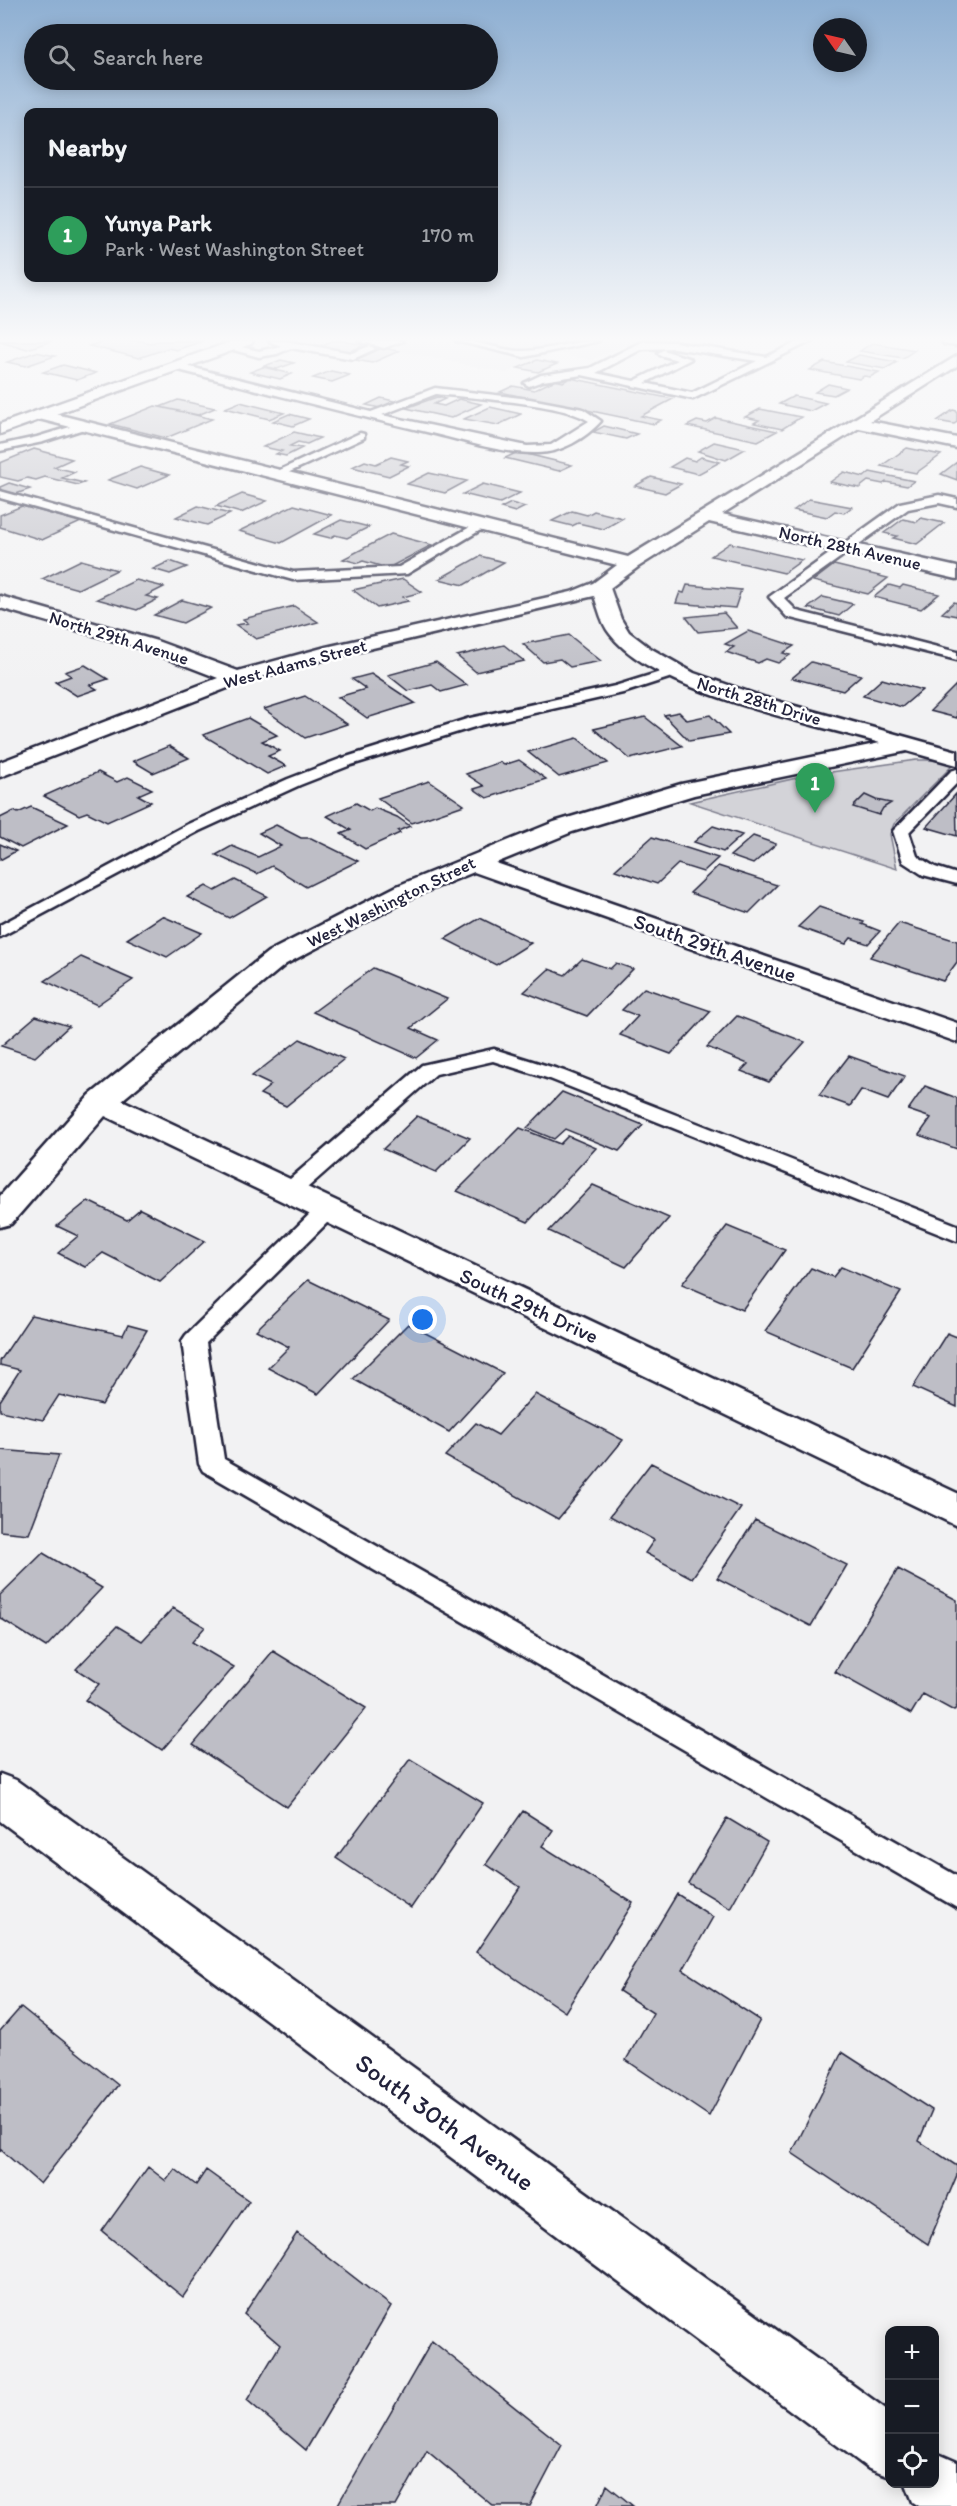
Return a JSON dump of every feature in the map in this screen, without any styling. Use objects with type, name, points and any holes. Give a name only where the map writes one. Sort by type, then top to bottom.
[{"type":"street","points":[[212,458],[631,563]]},
{"type":"street","name":"West Adams Street","points":[[0,770],[237,678],[326,654],[544,604],[600,587],[631,563],[801,458]]},
{"type":"street","name":"North 28th Avenue","points":[[707,516],[957,573]]},
{"type":"street","name":"North 28th Drive","points":[[600,587],[605,597],[610,620],[621,635],[673,672],[715,690],[957,758]]},
{"type":"street","name":"North 29th Avenue","points":[[0,602],[169,652],[237,678]]},
{"type":"street","name":"West Washington Street","points":[[0,1216],[101,1102],[277,958],[406,891],[472,862],[563,827],[698,787],[908,744]]},
{"type":"street","name":"South 29th Avenue","points":[[472,862],[957,1033]]},
{"type":"street","name":"South 29th Drive","points":[[101,1102],[957,1510]]},
{"type":"street","name":"South 30th Avenue","points":[[0,1795],[885,2444]]},
{"type":"street","points":[[939,2485],[957,2498]]},
{"type":"lane","points":[[277,474],[312,458]]},
{"type":"lane","points":[[0,494],[293,576],[402,571],[483,525]]},
{"type":"lane","points":[[957,503],[939,499],[904,506],[776,597],[792,614],[957,656]]},
{"type":"lane","points":[[0,932],[95,878],[283,785],[394,746],[489,718],[648,682],[673,672]]},
{"type":"lane","points":[[957,774],[901,831],[909,858],[929,871],[957,879]]},
{"type":"lane","points":[[290,1191],[429,1069],[494,1055],[557,1075],[957,1233]]},
{"type":"lane","points":[[327,1210],[194,1341],[212,1464],[957,1893]]},
{"type":"shaded area","points":[[916,760],[935,760],[953,765],[894,824],[890,834],[897,869],[690,802],[810,775]]},
{"type":"building","points":[[12,458],[68,458],[72,459],[54,467],[75,472],[62,478],[84,483],[78,485],[45,477],[18,481],[0,477],[0,463]]},
{"type":"building","points":[[389,458],[395,458],[408,461],[401,464],[409,466],[389,476],[352,467],[365,461],[376,464]]},
{"type":"building","points":[[505,458],[543,458],[572,465],[559,471]]},
{"type":"building","points":[[685,458],[695,461],[705,458],[720,462],[698,474],[670,467]]},
{"type":"building","points":[[893,458],[937,458],[916,473],[881,466]]},
{"type":"building","points":[[957,462],[957,480],[941,474]]},
{"type":"building","points":[[140,467],[169,475],[137,489],[108,480]]},
{"type":"building","points":[[844,472],[864,477],[870,472],[914,481],[907,486],[868,481],[859,488],[830,482]]},
{"type":"building","points":[[429,473],[467,481],[445,493],[407,484]]},
{"type":"building","points":[[651,477],[681,484],[665,493],[635,486]]},
{"type":"building","points":[[9,483],[30,489],[16,494],[0,490],[0,487]]},
{"type":"building","points":[[483,484],[520,493],[500,503],[463,494]]},
{"type":"building","points":[[242,494],[267,501],[241,513],[216,506]]},
{"type":"building","points":[[809,499],[852,507],[844,513],[835,511],[827,517],[794,510]]},
{"type":"building","points":[[511,503],[525,507],[515,512],[501,508]]},
{"type":"building","points":[[294,505],[332,515],[281,543],[239,531]]},
{"type":"building","points":[[22,506],[81,522],[42,540],[0,527],[0,515]]},
{"type":"building","points":[[198,506],[230,514],[207,525],[176,517]]},
{"type":"building","points":[[572,511],[587,515],[594,511],[623,518],[604,529],[578,523],[572,526],[552,521]]},
{"type":"building","points":[[921,518],[944,523],[917,544],[893,538],[897,536],[884,533],[903,519],[917,522]]},
{"type":"building","points":[[341,520],[369,527],[347,538],[335,535],[330,538],[314,534]]},
{"type":"building","points":[[391,534],[432,545],[388,568],[363,561],[358,563],[343,559]]},
{"type":"building","points":[[730,543],[802,560],[784,573],[711,556]]},
{"type":"building","points":[[480,556],[504,562],[464,585],[439,579]]},
{"type":"building","points":[[81,560],[117,570],[78,589],[42,579]]},
{"type":"building","points":[[170,561],[187,567],[170,574],[153,569]]},
{"type":"building","points":[[834,565],[888,578],[868,594],[813,581]]},
{"type":"building","points":[[403,579],[422,592],[403,597],[408,601],[377,608],[353,590]]},
{"type":"building","points":[[136,580],[164,587],[146,596],[158,599],[137,610],[97,599]]},
{"type":"building","points":[[687,585],[741,590],[735,608],[676,603],[680,592],[684,593]]},
{"type":"building","points":[[889,585],[900,588],[903,585],[939,594],[921,609],[874,597]]},
{"type":"building","points":[[823,597],[853,604],[839,616],[808,608]]},
{"type":"building","points":[[182,600],[211,608],[183,623],[154,615]]},
{"type":"building","points":[[954,602],[957,603],[957,616],[942,613]]},
{"type":"building","points":[[294,606],[318,622],[256,639],[236,625],[248,623],[243,619]]},
{"type":"building","points":[[724,613],[737,628],[698,632],[686,617]]},
{"type":"building","points":[[748,631],[794,646],[783,653],[790,655],[778,663],[766,659],[758,663],[726,652],[734,647],[725,644]]},
{"type":"building","points":[[569,635],[601,661],[570,667],[560,659],[543,662],[523,644]]},
{"type":"building","points":[[504,645],[524,661],[476,672],[457,656]]},
{"type":"building","points":[[436,662],[467,685],[441,692],[432,685],[408,691],[388,675]]},
{"type":"building","points":[[811,662],[861,675],[843,691],[792,678]]},
{"type":"building","points":[[85,665],[108,679],[90,685],[97,689],[77,696],[55,682],[71,676],[65,672]]},
{"type":"building","points":[[371,674],[415,703],[367,718],[338,697],[366,689],[352,679]]},
{"type":"building","points":[[882,679],[922,690],[902,707],[863,696]]},
{"type":"building","points":[[956,685],[957,718],[930,711]]},
{"type":"building","points":[[305,696],[347,724],[305,738],[264,709]]},
{"type":"building","points":[[679,712],[687,720],[710,715],[729,734],[689,741],[664,715]]},
{"type":"building","points":[[645,717],[682,746],[630,759],[594,729]]},
{"type":"building","points":[[248,718],[277,735],[262,741],[280,751],[268,756],[286,766],[267,774],[203,735]]},
{"type":"building","points":[[577,738],[608,763],[559,777],[528,752]]},
{"type":"building","points":[[169,746],[189,758],[153,773],[133,761]]},
{"type":"building","points":[[519,760],[546,779],[487,798],[474,789],[484,786],[466,774],[500,762],[504,765]]},
{"type":"building","points":[[98,772],[117,782],[128,777],[152,789],[138,795],[151,802],[107,822],[87,812],[79,815],[44,796]]},
{"type":"building","points":[[429,781],[464,805],[412,823],[378,798]]},
{"type":"building","points":[[956,794],[957,836],[926,827]]},
{"type":"building","points":[[865,795],[891,803],[883,808],[879,815],[853,807]]},
{"type":"building","points":[[356,803],[370,811],[375,808],[397,817],[410,826],[365,849],[341,834],[351,830],[327,816]]},
{"type":"building","points":[[31,807],[68,824],[21,848],[0,837],[0,818],[14,811],[18,813]]},
{"type":"building","points":[[276,825],[301,838],[311,838],[358,861],[306,887],[272,866],[257,874],[216,855],[232,846],[258,857],[281,846],[259,833]]},
{"type":"building","points":[[713,826],[742,835],[723,852],[694,842]]},
{"type":"building","points":[[753,836],[776,844],[753,864],[730,856]]},
{"type":"building","points":[[652,837],[718,858],[703,872],[678,864],[657,884],[615,870]]},
{"type":"building","points":[[0,844],[16,851],[0,860]]},
{"type":"building","points":[[718,866],[777,885],[749,913],[690,893]]},
{"type":"building","points":[[235,880],[267,896],[229,918],[187,897],[206,886],[215,891]]},
{"type":"building","points":[[819,907],[864,922],[862,924],[880,931],[868,944],[851,938],[846,944],[798,927]]},
{"type":"building","points":[[162,916],[202,933],[167,957],[127,939]]},
{"type":"building","points":[[480,918],[531,943],[496,965],[445,939]]},
{"type":"building","points":[[899,923],[957,941],[957,962],[943,981],[870,957]]},
{"type":"building","points":[[81,957],[133,980],[97,1005],[45,981]]},
{"type":"building","points":[[582,959],[610,969],[616,963],[633,969],[587,1016],[524,992],[549,969],[565,975]]},
{"type":"building","points":[[373,968],[447,999],[411,1028],[438,1040],[416,1058],[313,1012]]},
{"type":"building","points":[[644,988],[711,1011],[671,1054],[620,1035],[638,1016],[622,1010]]},
{"type":"building","points":[[36,1016],[69,1026],[35,1057],[1,1046]]},
{"type":"building","points":[[737,1016],[805,1042],[769,1082],[741,1071],[748,1064],[707,1047]]},
{"type":"building","points":[[300,1039],[344,1059],[286,1106],[260,1094],[271,1085],[252,1076]]},
{"type":"building","points":[[849,1056],[905,1076],[888,1100],[861,1090],[850,1106],[819,1095]]},
{"type":"building","points":[[925,1086],[957,1098],[957,1149],[919,1135],[931,1118],[908,1110]]},
{"type":"building","points":[[562,1092],[643,1125],[619,1151],[565,1129],[554,1139],[527,1128]]},
{"type":"building","points":[[417,1116],[470,1138],[436,1172],[383,1149]]},
{"type":"building","points":[[520,1128],[560,1144],[568,1136],[596,1148],[528,1222],[457,1191]]},
{"type":"building","points":[[593,1185],[669,1218],[626,1267],[549,1231]]},
{"type":"building","points":[[88,1201],[127,1220],[140,1209],[205,1241],[160,1282],[103,1253],[85,1267],[58,1253],[78,1236],[57,1226]]},
{"type":"building","points":[[727,1226],[785,1250],[742,1310],[682,1284]]},
{"type":"building","points":[[841,1267],[901,1292],[852,1368],[765,1331],[811,1268],[833,1277]]},
{"type":"building","points":[[308,1280],[389,1320],[318,1394],[268,1368],[289,1347],[256,1330]]},
{"type":"building","points":[[31,1315],[123,1335],[128,1325],[147,1330],[102,1405],[59,1395],[43,1420],[0,1411],[0,1401],[20,1370],[0,1365],[0,1361]]},
{"type":"building","points":[[408,1324],[503,1373],[449,1432],[353,1379]]},
{"type":"building","points":[[947,1333],[957,1337],[957,1407],[913,1387]]},
{"type":"building","points":[[535,1394],[623,1440],[558,1519],[445,1456],[476,1423],[498,1435]]},
{"type":"building","points":[[0,1450],[59,1455],[29,1534],[0,1531]]},
{"type":"building","points":[[651,1463],[741,1508],[692,1578],[645,1553],[654,1540],[610,1516]]},
{"type":"building","points":[[755,1520],[847,1565],[811,1626],[717,1578]]},
{"type":"building","points":[[43,1553],[102,1588],[46,1647],[0,1618],[0,1595]]},
{"type":"building","points":[[898,1569],[957,1600],[957,1706],[954,1711],[923,1694],[911,1714],[835,1672]]},
{"type":"building","points":[[173,1608],[205,1627],[192,1642],[234,1667],[162,1750],[85,1700],[99,1684],[76,1669],[117,1626],[142,1641]]},
{"type":"building","points":[[273,1651],[366,1708],[287,1807],[193,1745]]},
{"type":"building","points":[[410,1759],[483,1803],[411,1908],[336,1858]]},
{"type":"building","points":[[523,1811],[553,1830],[542,1846],[633,1903],[565,2012],[476,1952],[520,1887],[486,1864]]},
{"type":"building","points":[[727,1818],[767,1842],[730,1908],[688,1883]]},
{"type":"building","points":[[677,1894],[713,1917],[683,1970],[760,2020],[709,2116],[626,2060],[653,2013],[619,1991]]},
{"type":"building","points":[[21,2007],[118,2085],[40,2184],[1,2150],[0,2152],[0,2031]]},
{"type":"building","points":[[842,2052],[932,2110],[919,2141],[957,2166],[957,2175],[928,2244],[792,2153]]},
{"type":"building","points":[[148,2167],[166,2181],[175,2169],[196,2185],[206,2170],[249,2201],[183,2297],[102,2231]]},
{"type":"building","points":[[297,2233],[391,2306],[306,2450],[247,2400],[280,2345],[244,2314]]},
{"type":"building","points":[[432,2341],[562,2445],[530,2506],[493,2506],[427,2451],[396,2506],[337,2506]]},
{"type":"building","points":[[607,2485],[633,2506],[597,2506]]},
{"type":"place","name":"Yunya Park","points":[[815,813]]}]
